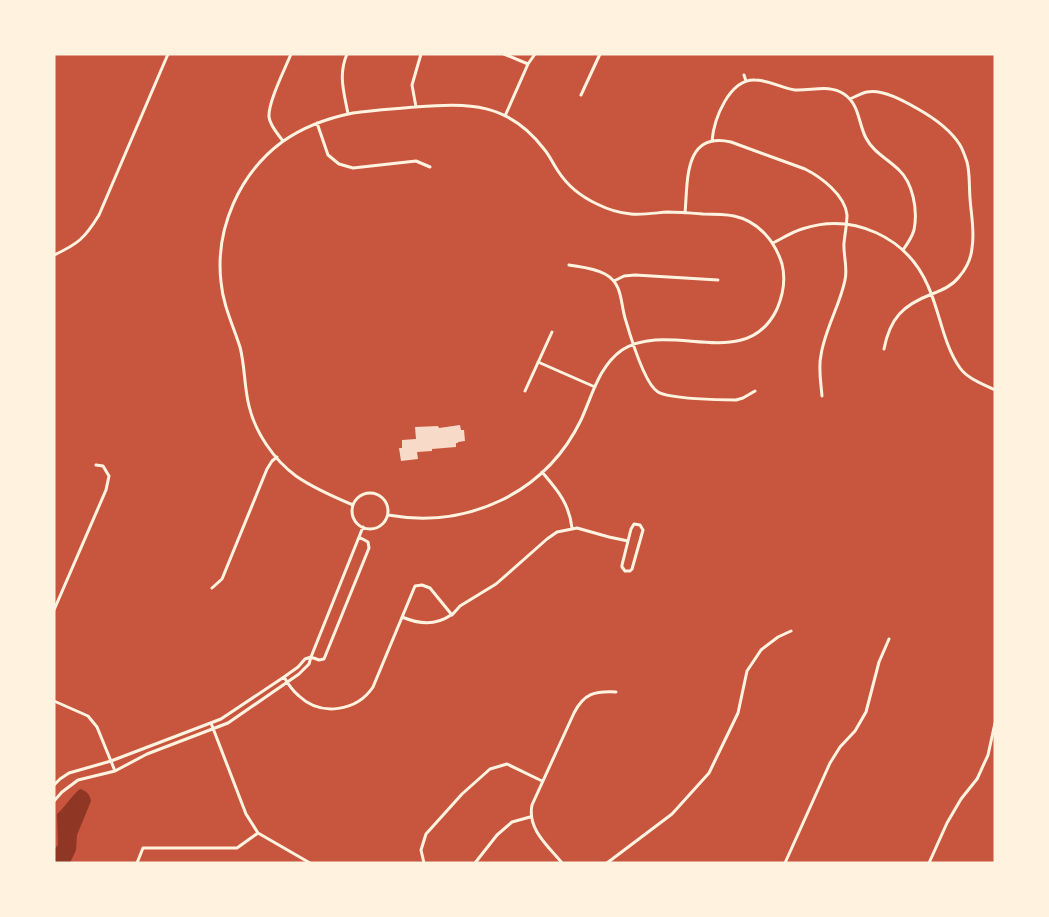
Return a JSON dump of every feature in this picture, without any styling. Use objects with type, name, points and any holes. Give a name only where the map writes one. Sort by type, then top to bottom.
[{"type":"street","points":[[54,255],[84,237],[99,215],[168,54]]},
{"type":"street","points":[[283,141],[272,127],[269,117],[270,107],[291,54]]},
{"type":"street","points":[[347,54],[342,65],[342,74],[348,114]]},
{"type":"street","points":[[416,107],[412,85],[421,54]]},
{"type":"street","points":[[504,54],[528,64]]},
{"type":"street","points":[[505,116],[528,64],[535,54]]},
{"type":"street","points":[[581,95],[600,54]]},
{"type":"street","points":[[744,75],[746,81]]},
{"type":"street","points":[[712,141],[715,123],[728,96],[735,87],[746,81],[764,81],[797,90],[825,88],[842,93],[850,99],[856,109],[868,143],[900,171],[910,189],[914,202],[915,225],[903,250]]},
{"type":"street","points":[[850,99],[862,93],[873,92],[909,103],[944,127],[956,140],[964,154],[968,169],[973,234],[971,256],[963,272],[953,283],[913,302],[900,313],[889,330],[884,349]]},
{"type":"street","points":[[353,505],[304,481],[288,469],[260,433],[251,413],[242,355],[222,290],[220,260],[223,235],[231,208],[260,162],[283,141],[299,131],[348,114],[452,104],[486,108],[505,116],[530,133],[545,150],[568,184],[592,202],[614,211],[630,214],[647,215],[666,212],[736,216],[758,227],[773,243],[782,267],[783,288],[774,314],[755,334],[742,341],[730,343],[666,339],[634,344],[618,354],[605,368],[581,420],[558,455],[542,472],[518,491],[507,498],[473,511],[438,518],[388,515]]},
{"type":"street","points":[[317,123],[328,155],[339,164],[353,168],[416,161],[430,167]]},
{"type":"street","points":[[686,213],[688,173],[693,155],[700,147],[718,140],[731,142],[810,171],[841,198],[845,207],[847,224],[844,247],[846,278],[824,340],[820,360],[822,396]]},
{"type":"street","points":[[773,243],[794,231],[831,223],[847,224],[877,232],[890,240],[903,250],[923,274],[950,347],[961,368],[976,381],[995,390]]},
{"type":"street","points":[[569,265],[599,272],[614,281],[620,293],[625,317],[646,379],[659,393],[673,397],[736,400],[755,391]]},
{"type":"street","points":[[614,281],[624,276],[635,275],[718,280]]},
{"type":"street","points":[[525,391],[552,332]]},
{"type":"street","points":[[538,362],[595,387]]},
{"type":"street","points":[[212,588],[222,579],[267,469],[277,457]]},
{"type":"street","points":[[54,609],[106,490],[109,476],[103,466],[96,465]]},
{"type":"street","points":[[542,472],[566,503],[572,528]]},
{"type":"street","points":[[366,494],[378,495],[386,503],[388,515],[378,527],[373,529],[363,527],[353,516],[353,505],[366,494]]},
{"type":"street","points":[[640,525],[643,530],[633,566],[630,571],[625,571],[622,567],[628,540],[632,526],[640,525]]},
{"type":"street","points":[[54,801],[78,780],[124,768],[147,754],[213,729],[235,718],[288,683],[306,668],[311,661],[363,527]]},
{"type":"street","points":[[402,617],[418,623],[427,623],[452,615],[460,606],[496,584],[552,535],[572,528],[628,540]]},
{"type":"street","points":[[54,785],[69,773],[111,761],[211,723],[228,715],[284,677],[305,659],[324,658],[369,548],[368,542],[359,537]]},
{"type":"street","points":[[284,677],[300,698],[306,702],[323,708],[340,709],[357,703],[369,693],[376,681],[415,586],[422,585],[430,588],[452,615]]},
{"type":"street","points":[[607,863],[672,814],[710,773],[738,713],[747,671],[761,650],[791,631]]},
{"type":"street","points":[[785,863],[830,763],[840,747],[855,731],[866,712],[879,662],[889,639]]},
{"type":"street","points":[[562,863],[535,830],[530,817],[534,799],[580,702],[597,692],[616,692]]},
{"type":"street","points":[[54,701],[88,716],[97,727],[115,771]]},
{"type":"street","points":[[211,723],[246,814],[258,833],[310,863]]},
{"type":"street","points":[[929,863],[947,823],[961,799],[977,779],[988,755],[995,723]]},
{"type":"street","points":[[424,863],[421,850],[426,834],[462,794],[490,769],[507,764],[542,781]]},
{"type":"street","points":[[476,863],[497,835],[512,822],[530,817]]},
{"type":"street","points":[[137,863],[143,848],[237,848],[258,833]]},
{"type":"shaded area","points":[[80,789],[88,794],[91,801],[77,835],[76,850],[70,863],[54,863],[54,850],[58,845],[57,814]]},
{"type":"building","points":[[460,425],[461,430],[464,430],[465,441],[456,443],[456,447],[417,452],[418,459],[401,461],[399,448],[402,448],[402,440],[416,439],[415,427],[438,426],[439,428]]}]
